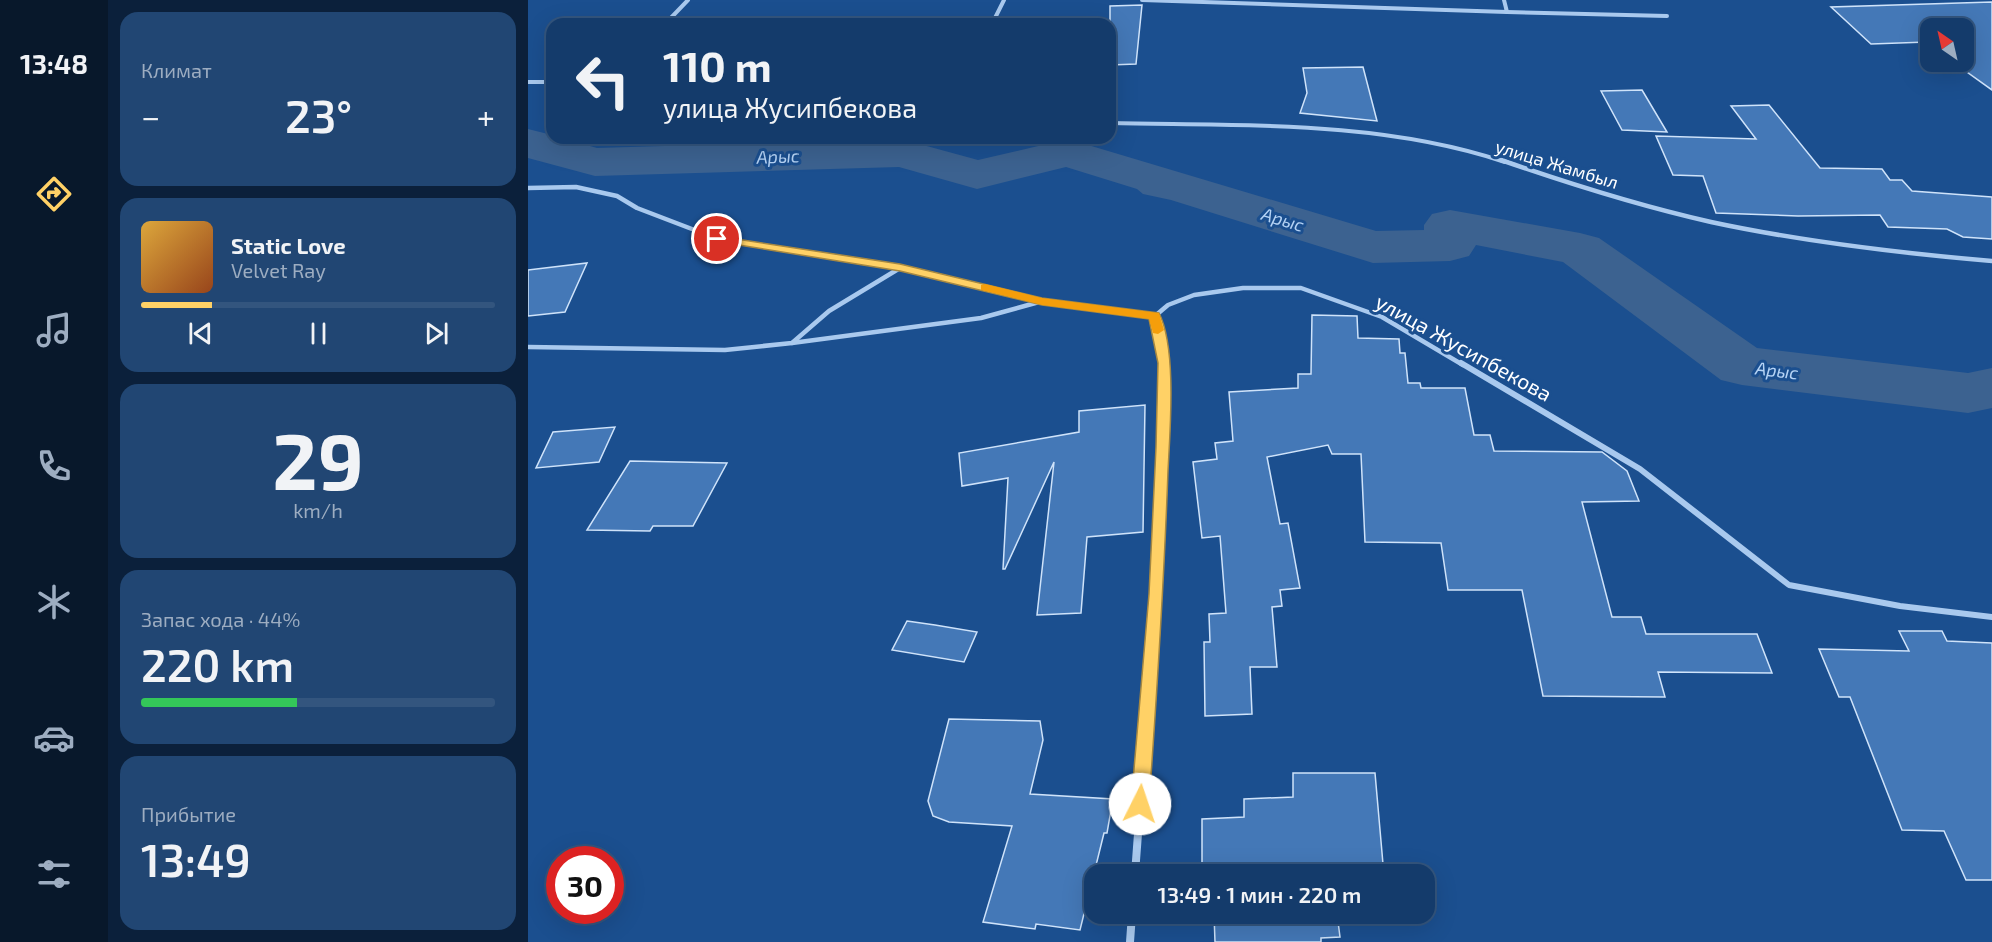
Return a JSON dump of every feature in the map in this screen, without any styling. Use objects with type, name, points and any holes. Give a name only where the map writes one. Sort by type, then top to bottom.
[{"type":"street","points":[[670,18],[688,0]]},
{"type":"street","points":[[995,18],[1005,0]]},
{"type":"street","points":[[1142,0],[1667,16]]},
{"type":"street","points":[[1504,0],[1507,12]]},
{"type":"street","points":[[528,82],[546,82]]},
{"type":"street","name":"улица Жамбыл","points":[[1116,123],[1318,128],[1390,137],[1467,150],[1658,209],[1734,227],[1809,241],[1992,261]]},
{"type":"street","points":[[528,188],[576,187],[617,196],[638,208],[717,239],[900,268],[1042,301],[1155,316],[1164,363],[1162,447],[1156,594],[1136,864]]},
{"type":"street","points":[[792,343],[813,320],[852,294],[900,268]]},
{"type":"street","name":"улица Жусипбекова","points":[[1155,316],[1168,306],[1194,295],[1244,288],[1301,288],[1383,317],[1640,469],[1789,585],[1900,606],[1992,617]]},
{"type":"street","points":[[528,347],[725,350],[981,318],[1042,301]]},
{"type":"street","points":[[1130,942],[1131,924]]},
{"type":"building","points":[[1992,2],[1992,90],[1967,72],[1974,72],[1974,18],[1920,18],[1920,42],[1871,44],[1831,7]]},
{"type":"building","points":[[1142,5],[1136,64],[1116,65],[1116,18],[1110,18],[1110,6]]},
{"type":"building","points":[[1363,67],[1377,121],[1300,113],[1307,93],[1303,68]]},
{"type":"building","points":[[1642,90],[1667,132],[1622,130],[1601,91]]},
{"type":"building","points":[[1769,105],[1820,168],[1882,169],[1890,180],[1902,180],[1912,191],[1992,197],[1992,239],[1963,237],[1947,229],[1888,227],[1880,215],[1798,216],[1716,213],[1703,176],[1673,175],[1656,136],[1756,139],[1731,106]]},
{"type":"building","points":[[587,263],[565,312],[528,316],[528,270]]},
{"type":"building","points":[[1312,315],[1357,316],[1358,338],[1399,339],[1400,353],[1405,353],[1408,383],[1420,383],[1421,388],[1465,388],[1474,435],[1490,435],[1494,451],[1602,452],[1627,471],[1639,501],[1582,502],[1612,617],[1641,617],[1646,634],[1757,634],[1772,673],[1658,672],[1665,697],[1543,696],[1522,590],[1448,590],[1441,543],[1365,542],[1361,454],[1332,454],[1328,445],[1267,457],[1280,524],[1288,523],[1300,588],[1280,590],[1282,606],[1272,607],[1277,667],[1250,667],[1252,714],[1205,716],[1204,642],[1210,642],[1209,614],[1226,613],[1220,536],[1202,538],[1193,462],[1217,459],[1215,443],[1233,441],[1229,392],[1298,388],[1298,374],[1311,374]]},
{"type":"building","points":[[1145,405],[1143,532],[1087,537],[1081,613],[1037,615],[1054,462],[1005,569],[1003,569],[1008,478],[962,486],[959,453],[1079,432],[1079,411]]},
{"type":"building","points":[[615,427],[599,462],[536,468],[553,432]]},
{"type":"building","points":[[630,461],[727,463],[693,526],[653,526],[650,531],[587,530]]},
{"type":"building","points":[[907,621],[977,632],[964,662],[892,650]]},
{"type":"building","points":[[1899,631],[1942,631],[1947,641],[1992,643],[1992,880],[1966,880],[1944,831],[1902,830],[1850,697],[1839,697],[1819,649],[1909,651]]},
{"type":"building","points":[[949,719],[1040,721],[1043,740],[1030,794],[1113,799],[1107,833],[1104,833],[1096,864],[1084,864],[1084,914],[1080,930],[1036,924],[1035,929],[983,922],[1012,826],[949,822],[933,816],[928,801]]},
{"type":"building","points":[[1293,773],[1375,773],[1383,864],[1202,864],[1202,819],[1244,817],[1244,799],[1293,797]]},
{"type":"building","points":[[1214,924],[1338,924],[1340,937],[1321,938],[1321,942],[1215,942]]},
{"type":"waterway","name":"Арыс","points":[[528,143],[595,162],[901,153],[977,175],[1068,153],[1154,179],[1160,184],[1177,186],[1373,247],[1450,245],[1450,225],[1580,249],[1742,366],[1968,393],[1992,388]]},
{"type":"slow traffic","points":[[985,288],[1042,301],[1155,316],[1158,330]]},
{"type":"route","points":[[717,239],[900,268],[1042,301],[1155,316],[1164,363],[1162,447],[1156,594],[1140,804]]}]
